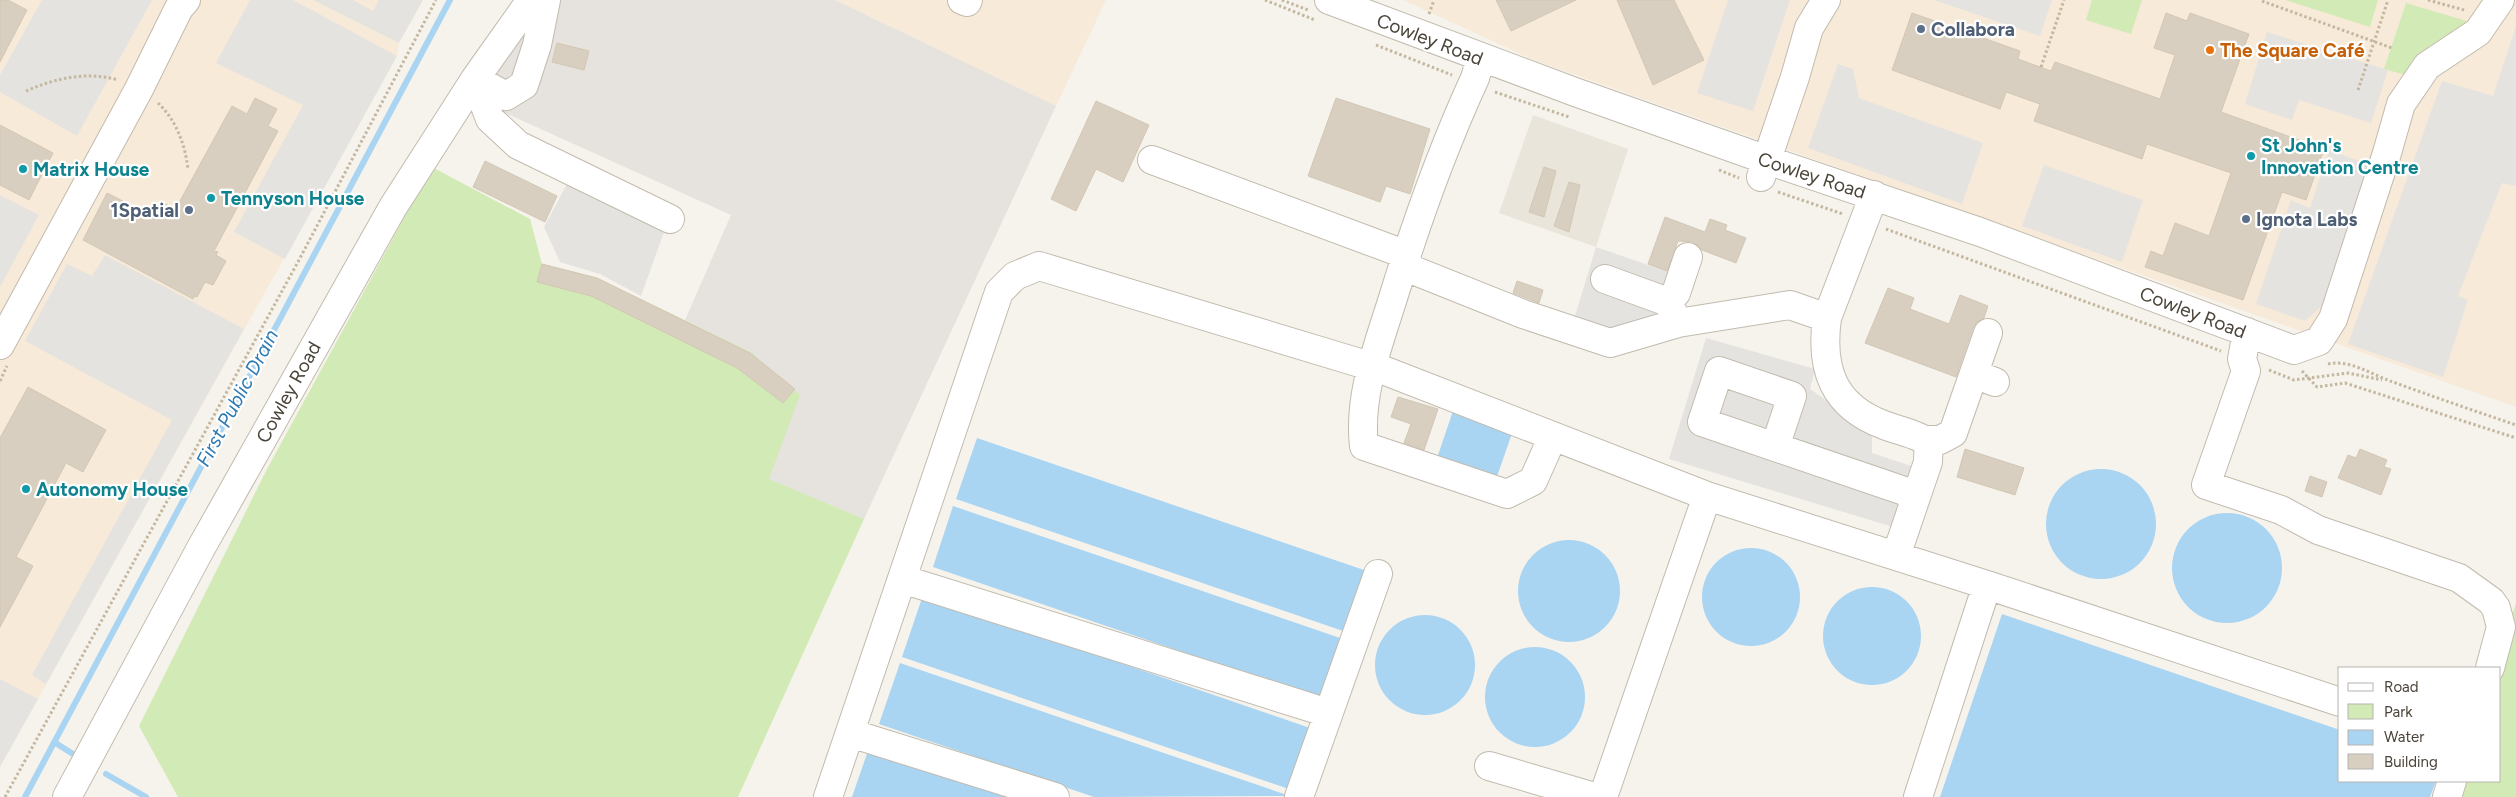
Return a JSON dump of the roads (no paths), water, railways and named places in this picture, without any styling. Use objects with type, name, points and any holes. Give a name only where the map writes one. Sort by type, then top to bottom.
[{"type":"street","points":[[0,345],[142,81],[179,8],[186,0]]},
{"type":"street","name":"Cowley Road","points":[[67,797],[205,540],[392,207],[475,79],[531,0]]},
{"type":"street","points":[[475,79],[506,96],[524,85],[537,45],[546,0]]},
{"type":"street","points":[[962,0],[967,2],[968,0]]},
{"type":"street","name":"Cowley Road","points":[[1329,0],[1764,168],[1874,195],[2294,350],[2319,341],[2333,319],[2401,104],[2427,66],[2478,32],[2494,9]]},
{"type":"street","points":[[1764,168],[1809,28],[1826,0]]},
{"type":"street","points":[[1481,58],[1475,78],[1423,202],[1371,366],[1361,422],[1364,446],[1508,494],[1533,481],[1553,436]]},
{"type":"street","points":[[475,79],[490,119],[518,145],[670,219]]},
{"type":"street","points":[[1152,160],[1405,260],[1523,314],[1610,343],[1673,313],[1790,305],[1827,318]]},
{"type":"street","points":[[1874,195],[1827,318],[1825,334],[1826,356],[1832,380],[1845,402],[1875,422],[1924,440],[1940,440],[1952,433],[1984,378],[1988,334]]},
{"type":"street","points":[[1673,313],[1676,293],[1688,257]]},
{"type":"street","points":[[828,797],[999,292],[1015,276],[1039,266],[1371,366],[1707,496],[1987,585],[2338,701]]},
{"type":"street","points":[[1605,279],[1673,313]]},
{"type":"street","points":[[2247,332],[2242,359],[2246,371],[2206,485],[2281,510],[2318,530],[2459,578],[2491,601],[2496,608],[2501,627],[2490,667]]},
{"type":"street","points":[[1896,556],[1928,462],[1929,449],[1924,440]]},
{"type":"street","points":[[1775,447],[1916,495]]},
{"type":"street","points":[[1603,797],[1707,496]]},
{"type":"street","points":[[1299,797],[1378,574]]},
{"type":"street","points":[[902,579],[1328,713]]},
{"type":"street","points":[[1918,797],[1987,585]]},
{"type":"street","points":[[850,733],[1055,797]]},
{"type":"street","points":[[1489,766],[1594,797]]},
{"type":"street","points":[[2447,797],[2452,782]]},
{"type":"water","points":[[1455,405],[1515,425],[1495,482],[1436,461]]},
{"type":"water","points":[[977,438],[1367,571],[1346,632],[956,499]]},
{"type":"water","points":[[2101,469],[2122,473],[2140,485],[2152,503],[2156,524],[2152,545],[2140,563],[2122,575],[2101,579],[2080,575],[2062,563],[2050,545],[2046,524],[2050,503],[2062,485],[2080,473]]},
{"type":"water","points":[[953,506],[1343,639],[1323,700],[933,567]]},
{"type":"water","points":[[2227,513],[2248,517],[2266,529],[2278,547],[2282,568],[2278,589],[2266,607],[2248,619],[2227,623],[2206,619],[2188,607],[2176,589],[2172,568],[2176,547],[2188,529],[2206,517]]},
{"type":"water","points":[[1569,540],[1588,544],[1605,555],[1616,572],[1620,591],[1616,610],[1605,627],[1588,638],[1569,642],[1550,638],[1533,627],[1522,610],[1518,591],[1522,572],[1533,555],[1550,544]]},
{"type":"water","points":[[1751,548],[1770,552],[1786,562],[1796,578],[1800,597],[1796,616],[1786,632],[1770,642],[1751,646],[1732,642],[1716,632],[1706,616],[1702,597],[1706,578],[1716,562],[1732,552]]},
{"type":"water","points":[[1872,587],[1882,588],[1899,595],[1913,609],[1920,626],[1920,646],[1913,663],[1899,677],[1882,684],[1872,685],[1862,684],[1845,677],[1831,663],[1824,646],[1823,636],[1824,626],[1831,609],[1845,595],[1862,588]]},
{"type":"water","points":[[923,595],[1313,729],[1292,790],[902,657]]},
{"type":"water","points":[[2002,614],[2338,729],[2338,782],[2436,782],[2430,797],[1940,797]]},
{"type":"water","points":[[1425,615],[1444,619],[1461,629],[1471,646],[1475,665],[1471,684],[1461,701],[1444,711],[1425,715],[1406,711],[1389,701],[1379,684],[1375,665],[1379,646],[1389,629],[1406,619]]},
{"type":"water","points":[[1535,647],[1545,648],[1563,655],[1577,669],[1584,687],[1584,707],[1577,725],[1563,739],[1545,746],[1535,747],[1525,746],[1507,739],[1493,725],[1486,707],[1485,697],[1486,687],[1493,669],[1507,655],[1525,648]]},
{"type":"water","points":[[900,663],[1290,796],[1094,797],[879,724]]},
{"type":"water","points":[[869,748],[1012,797],[852,797]]},
{"type":"waterway","name":"First Public Drain","points":[[25,797],[450,0]]},
{"type":"waterway","points":[[54,742],[73,754]]},
{"type":"waterway","name":"First Public Drain","points":[[106,774],[146,797]]},
{"type":"place","name":"Collabora","points":[[1921,29]]},
{"type":"place","name":"The Square Café","points":[[2210,50]]},
{"type":"place","name":"St John's Innovation Centre","points":[[2251,156]]},
{"type":"place","name":"Matrix House","points":[[23,169]]},
{"type":"place","name":"Tennyson House","points":[[211,198]]},
{"type":"place","name":"1Spatial","points":[[189,210]]},
{"type":"place","name":"Ignota Labs","points":[[2246,219]]},
{"type":"place","name":"Autonomy House","points":[[26,489]]}]
